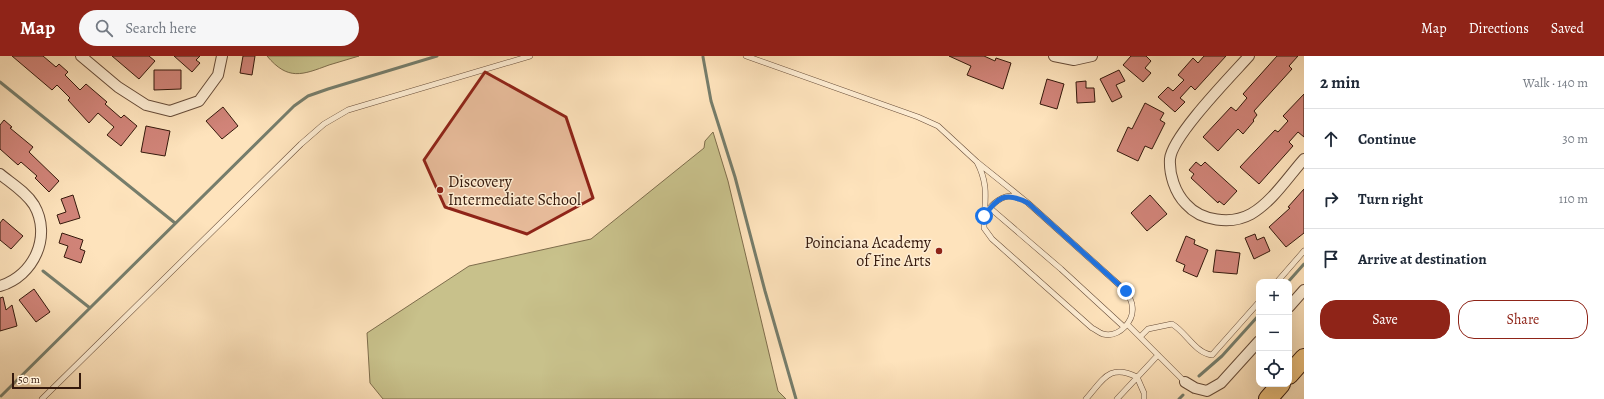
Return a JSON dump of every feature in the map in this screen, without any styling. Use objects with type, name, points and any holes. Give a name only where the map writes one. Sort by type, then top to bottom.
[{"type":"highway","points":[[1292,360],[1304,348]]},
{"type":"highway","points":[[1292,372],[1304,358]]},
{"type":"highway","points":[[1257,399],[1267,387]]},
{"type":"highway","points":[[1268,399],[1278,387]]},
{"type":"street","points":[[81,56],[118,87],[146,105],[170,110],[198,101],[218,75],[222,56]]},
{"type":"street","points":[[1054,56],[1074,60],[1092,56]]},
{"type":"street","points":[[1249,56],[1183,131],[1170,158],[1173,182],[1186,204],[1202,215],[1225,221],[1250,214],[1269,198],[1304,159]]},
{"type":"street","points":[[0,174],[29,198],[37,211],[41,229],[37,252],[30,265],[17,279],[0,286]]},
{"type":"street","points":[[1292,304],[1304,290]]},
{"type":"street","points":[[1185,382],[1195,388],[1207,391],[1221,383],[1256,343]]},
{"type":"lane","points":[[42,399],[301,144],[324,124],[348,110],[530,56]]},
{"type":"lane","points":[[746,56],[918,117],[938,126],[978,162],[1028,203],[1126,291],[1132,305],[1132,316],[1126,326],[1114,333],[1103,334],[1092,328],[992,239],[984,228],[987,197],[983,174],[978,162]]},
{"type":"lane","points":[[984,216],[990,208],[1003,197],[1014,196],[1028,203]]},
{"type":"lane","points":[[990,208],[1140,337],[1185,382]]},
{"type":"lane","points":[[1280,279],[1304,251]]},
{"type":"lane","points":[[1140,337],[1148,329],[1172,324],[1200,349],[1207,354],[1212,355],[1256,305]]},
{"type":"lane","points":[[1117,399],[1158,355]]},
{"type":"lane","points":[[1086,399],[1109,373],[1117,371],[1128,372],[1137,377],[1144,399]]},
{"type":"highlighted area","points":[[485,72],[566,117],[593,198],[527,234],[445,207],[424,160]]},
{"type":"shaded area","points":[[267,56],[359,56],[311,71],[296,74],[282,69]]},
{"type":"shaded area","points":[[713,132],[728,181],[778,391],[786,399],[383,399],[370,383],[367,333],[469,266],[591,239],[704,148],[705,141]]},
{"type":"building","points":[[12,56],[43,56],[56,67],[59,64],[68,72],[65,75],[80,90],[86,84],[107,102],[105,104],[121,118],[124,115],[137,126],[121,146],[107,135],[114,127],[98,113],[89,123],[68,100],[70,98],[57,85],[52,90]]},
{"type":"building","points":[[112,56],[149,56],[155,61],[139,79]]},
{"type":"building","points":[[174,56],[200,56],[196,60],[200,63],[192,72]]},
{"type":"building","points":[[243,56],[255,56],[252,75],[240,73]]},
{"type":"building","points":[[949,56],[984,56],[995,61],[996,58],[1011,63],[1003,89],[967,75],[971,66]]},
{"type":"building","points":[[1131,56],[1146,56],[1151,61],[1145,68],[1151,73],[1143,82],[1123,65]]},
{"type":"building","points":[[1204,56],[1226,56],[1195,90],[1191,86],[1180,98],[1185,102],[1175,112],[1158,97],[1168,87],[1173,91],[1184,80],[1178,75],[1193,58],[1198,63]]},
{"type":"building","points":[[1277,56],[1298,56],[1289,66],[1292,69],[1254,111],[1257,115],[1253,120],[1254,121],[1243,134],[1238,129],[1218,151],[1203,137],[1231,107],[1236,111],[1247,98],[1243,94]]},
{"type":"building","points":[[154,70],[181,70],[181,89],[154,90]]},
{"type":"building","points":[[1119,70],[1125,81],[1116,85],[1122,97],[1112,102],[1100,79]]},
{"type":"building","points":[[1047,79],[1064,84],[1057,109],[1040,104]]},
{"type":"building","points":[[1086,81],[1086,88],[1094,88],[1095,102],[1077,103],[1076,82]]},
{"type":"building","points":[[1304,94],[1304,137],[1298,132],[1289,142],[1293,146],[1259,184],[1240,167],[1275,130],[1278,132],[1288,121],[1283,116]]},
{"type":"building","points":[[1145,103],[1164,113],[1160,120],[1165,123],[1152,149],[1145,146],[1138,161],[1117,151],[1128,127],[1132,129]]},
{"type":"building","points":[[223,107],[238,126],[222,139],[206,121]]},
{"type":"building","points":[[4,120],[12,127],[10,128],[33,147],[29,152],[59,181],[49,192],[35,178],[37,176],[21,162],[18,165],[0,149],[0,125]]},
{"type":"building","points":[[146,126],[170,131],[165,156],[141,152]]},
{"type":"building","points":[[1196,162],[1201,166],[1205,162],[1237,191],[1224,205],[1219,201],[1218,203],[1191,178],[1194,174],[1189,170]]},
{"type":"building","points":[[1304,189],[1304,233],[1286,247],[1269,227],[1290,208],[1288,207]]},
{"type":"building","points":[[73,195],[80,218],[60,224],[57,215],[66,212],[61,199]]},
{"type":"building","points":[[1150,195],[1167,214],[1147,231],[1131,213]]},
{"type":"building","points":[[3,219],[23,236],[11,249],[0,240],[0,223]]},
{"type":"building","points":[[62,233],[83,240],[80,249],[85,251],[81,263],[64,257],[68,246],[59,243]]},
{"type":"building","points":[[1255,234],[1257,240],[1264,237],[1270,251],[1254,259],[1245,238]]},
{"type":"building","points":[[1186,236],[1195,240],[1194,244],[1208,250],[1197,277],[1183,271],[1185,265],[1176,261]]},
{"type":"building","points":[[1216,250],[1240,253],[1237,274],[1213,272]]},
{"type":"building","points":[[34,289],[50,312],[36,322],[19,300]]},
{"type":"building","points":[[3,297],[6,310],[12,305],[17,326],[0,331],[0,298]]},
{"type":"waterway","points":[[1,396],[294,106],[308,96],[328,89],[437,56]]},
{"type":"waterway","points":[[703,57],[711,101],[735,177],[765,291],[796,399]]},
{"type":"waterway","points":[[0,82],[175,223]]},
{"type":"waterway","points":[[1291,279],[1304,264]]},
{"type":"waterway","points":[[43,271],[90,308]]},
{"type":"waterway","points":[[1199,376],[1222,356],[1256,318]]},
{"type":"waterway","points":[[1179,399],[1183,395]]},
{"type":"place","name":"Discovery Intermediate School","points":[[440,190]]},
{"type":"place","name":"Poinciana Academy of Fine Arts","points":[[939,251]]},
{"type":"route","points":[[984,216],[991,206],[1003,197],[1014,196],[1028,203],[1126,291]]}]
